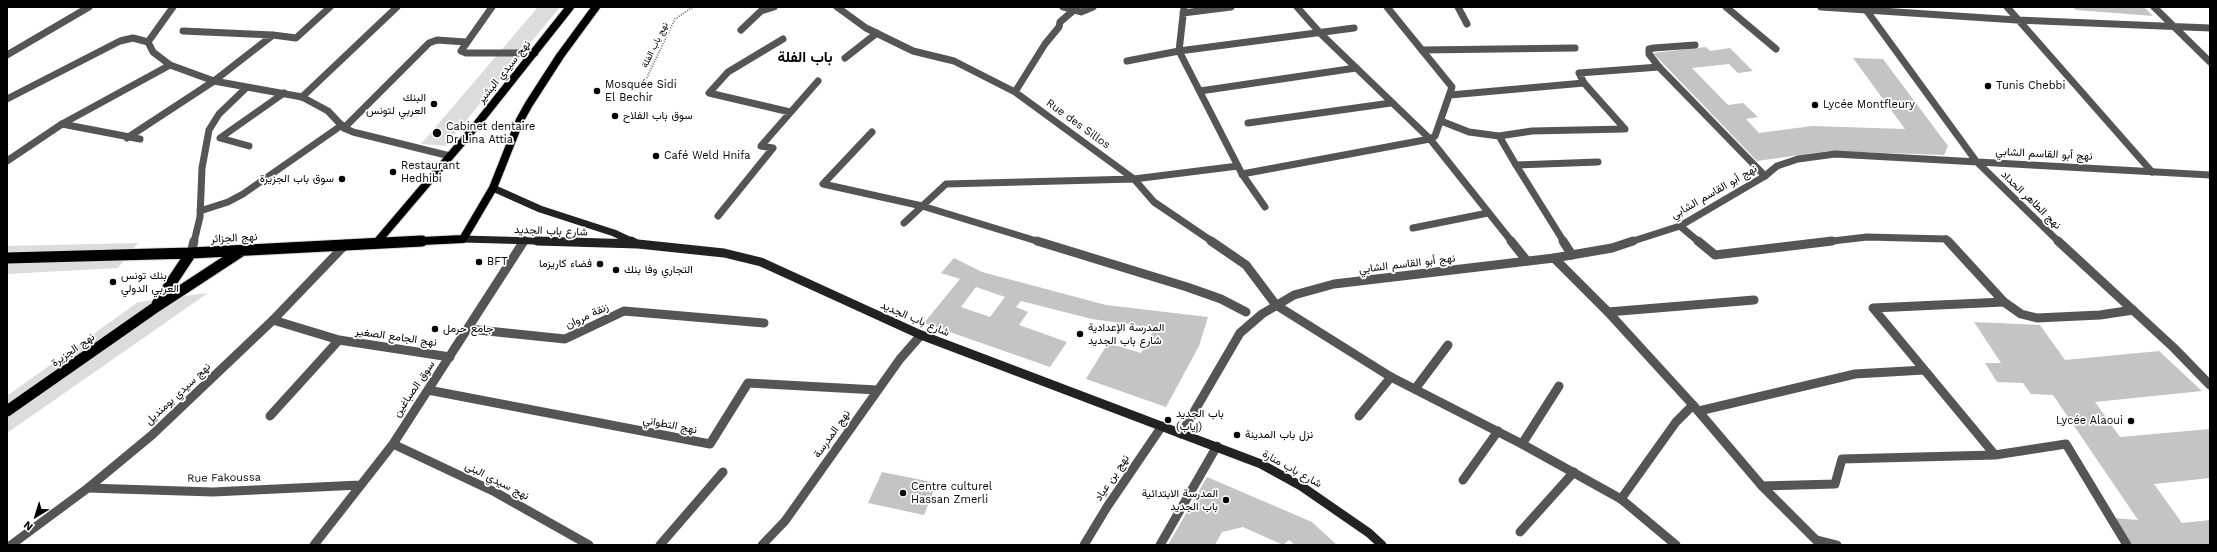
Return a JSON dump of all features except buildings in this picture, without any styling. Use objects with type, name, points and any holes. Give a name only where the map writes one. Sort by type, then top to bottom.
[{"type":"main road","name":"نهج سيدي البشير","points":[[377,242],[535,53],[570,7]]},
{"type":"main road","points":[[463,239],[493,188],[520,120],[529,104],[560,56],[596,7]]},
{"type":"main road","name":"شارع باب الجديد","points":[[493,188],[540,209],[614,233],[638,244]]},
{"type":"main road","name":"شارع باب الجديد","points":[[463,239],[638,244],[724,252],[761,262],[920,335],[1181,434]]},
{"type":"main road","name":"نهج الجزائر","points":[[7,258],[191,253],[377,242],[463,239]]},
{"type":"main road","name":"نهج الجزيرة","points":[[7,411],[153,309],[244,249]]},
{"type":"main road","name":"نهج الجزيرة","points":[[153,309],[191,253]]},
{"type":"main road","name":"شارع باب منارة","points":[[1181,434],[1217,446],[1261,464],[1301,486],[1369,533],[1382,545]]},
{"type":"street","points":[[7,55],[89,7]]},
{"type":"street","points":[[148,42],[173,7]]},
{"type":"street","points":[[183,31],[273,35],[296,38],[330,7]]},
{"type":"street","points":[[302,97],[397,7]]},
{"type":"street","points":[[492,7],[461,50],[464,53],[535,53]]},
{"type":"street","points":[[741,30],[761,11],[774,7]]},
{"type":"street","name":"Rue des Sillos","points":[[839,7],[877,33],[913,51],[954,61],[1015,92],[1134,179],[1154,202],[1246,265],[1276,305]]},
{"type":"street","points":[[1063,7],[1081,12],[1093,7]]},
{"type":"street","points":[[1231,7],[1184,10],[1179,51],[1242,174],[1265,207]]},
{"type":"street","points":[[1297,7],[1321,34],[1430,140],[1527,261]]},
{"type":"street","points":[[1242,174],[1430,140],[1437,135],[1442,112],[1452,87],[1450,82],[1388,7]]},
{"type":"street","points":[[1458,7],[1467,24]]},
{"type":"street","points":[[1726,7],[1776,49]]},
{"type":"street","points":[[1822,7],[1865,8],[2017,20],[2210,28]]},
{"type":"street","points":[[2007,7],[2152,172]]},
{"type":"street","points":[[2154,7],[2210,62]]},
{"type":"street","name":"نهج الطاهر الحداد","points":[[1865,8],[1976,161],[2210,385]]},
{"type":"street","points":[[1015,92],[1045,44],[1060,27],[1060,22],[1074,10]]},
{"type":"street","points":[[1127,61],[1179,51],[1321,34],[1354,28]]},
{"type":"street","points":[[845,58],[877,33]]},
{"type":"street","points":[[127,138],[214,81],[273,35]]},
{"type":"street","points":[[7,99],[120,41],[133,38],[148,42],[153,52],[170,65],[214,81],[302,97],[328,111],[343,126],[370,137],[450,156]]},
{"type":"street","points":[[783,39],[728,72],[709,93],[790,112]]},
{"type":"street","points":[[200,211],[228,202],[250,190],[343,126],[429,43],[437,40],[466,42]]},
{"type":"street","points":[[1695,45],[1649,49],[1649,54],[1659,67],[1766,176]]},
{"type":"street","points":[[1422,50],[1575,48]]},
{"type":"street","points":[[7,161],[62,124],[170,65]]},
{"type":"street","points":[[1441,121],[1469,132],[1499,136],[1532,131],[1625,129],[1584,83],[1579,73],[1659,67]]},
{"type":"street","points":[[1200,91],[1356,68]]},
{"type":"street","points":[[718,216],[773,148],[761,146],[818,81]]},
{"type":"street","points":[[1450,95],[1584,83]]},
{"type":"street","points":[[191,253],[200,211],[202,168],[209,130],[219,114],[246,88]]},
{"type":"street","points":[[249,146],[220,138],[284,93]]},
{"type":"street","points":[[1248,123],[1391,103]]},
{"type":"street","points":[[62,124],[127,138],[140,139]]},
{"type":"street","points":[[872,132],[823,184],[922,206],[1187,287],[1221,299],[1246,312]]},
{"type":"street","points":[[1499,136],[1572,256]]},
{"type":"street","name":"نهج أبو القاسم الشابي","points":[[1181,434],[1240,333],[1276,305],[1294,295],[1334,284],[1572,256],[1612,248],[1680,226],[1766,176],[1777,166],[1812,156],[1859,154],[2210,175]]},
{"type":"street","points":[[1516,165],[1598,162]]},
{"type":"street","points":[[904,223],[946,184],[1134,179],[1238,166]]},
{"type":"street","points":[[1413,228],[1488,213]]},
{"type":"street","points":[[1680,226],[1715,255],[1866,237],[1946,239],[2004,302],[2021,314],[2037,318],[2100,315],[2133,310]]},
{"type":"street","name":"سوق الصباغين","points":[[314,545],[393,444],[525,240]]},
{"type":"street","name":"نهج سيدي بومنديل","points":[[11,545],[88,488],[152,435],[273,320],[346,244]]},
{"type":"street","points":[[1554,258],[1608,312],[1696,408],[1762,486],[1819,543],[1837,545]]},
{"type":"street","points":[[1608,312],[1754,300]]},
{"type":"street","points":[[1995,454],[1872,308],[2004,302]]},
{"type":"street","points":[[1276,305],[1391,377],[1498,431],[1621,499],[1676,545]]},
{"type":"street","name":"زنقة مروان","points":[[468,329],[565,338],[624,311],[764,323]]},
{"type":"street","name":"نهج الجامع الصغير","points":[[273,320],[339,340],[450,357]]},
{"type":"street","name":"نهج المدرسة","points":[[762,545],[785,521],[877,390],[920,335]]},
{"type":"street","name":"نهج الجامع الصغير","points":[[270,416],[339,340]]},
{"type":"street","points":[[1415,389],[1448,345]]},
{"type":"street","points":[[1621,499],[1676,422],[1696,408],[1855,374],[1924,370]]},
{"type":"street","points":[[1359,416],[1391,377]]},
{"type":"street","name":"نهج التطواني","points":[[428,390],[710,444],[748,383],[877,390]]},
{"type":"street","points":[[1522,444],[1559,386]]},
{"type":"street","name":"نهج بن عياد","points":[[1084,545],[1107,507],[1162,426]]},
{"type":"street","points":[[1462,480],[1498,431]]},
{"type":"street","name":"نهج سيدي البنى","points":[[393,444],[495,492],[589,545]]},
{"type":"street","points":[[1762,486],[1835,484],[1842,460],[1995,454],[2066,444],[2127,545]]},
{"type":"street","points":[[1160,545],[1217,446]]},
{"type":"street","points":[[660,545],[723,472]]},
{"type":"street","points":[[1520,532],[1574,472]]},
{"type":"street","name":"Rue Fakoussa","points":[[88,488],[213,492],[360,485]]},
{"type":"path","name":"نهج باب الفلة","points":[[638,96],[675,19],[693,7]]},
{"type":"shaded area","points":[[538,7],[560,7],[445,146],[421,144]]},
{"type":"shaded area","points":[[138,243],[118,268],[7,274],[7,246]]},
{"type":"shaded area","points":[[208,293],[7,433],[7,396],[138,302]]},
{"type":"place","name":"Tunis Chebbi","points":[[1988,86]]},
{"type":"place","name":"Mosquée Sidi El Bechir","points":[[597,91]]},
{"type":"place","name":"البنك العربي لتونس","points":[[434,104]]},
{"type":"place","name":"Lycée Montfleury","points":[[1815,105]]},
{"type":"place","name":"سوق باب الفلاح","points":[[615,116]]},
{"type":"place","name":"Cabinet dentaire Dr Lina Attia","points":[[437,133]]},
{"type":"place","name":"Café Weld Hnifa","points":[[656,156]]},
{"type":"place","name":"Restaurant Hedhibi","points":[[393,172]]},
{"type":"place","name":"سوق باب الجزيرة","points":[[342,179]]},
{"type":"place","name":"BFT","points":[[479,262]]},
{"type":"place","name":"فضاء كاريزما","points":[[600,264]]},
{"type":"place","name":"التجاري وفا بنك","points":[[616,270]]},
{"type":"place","name":"بنك تونس العربي الدولي","points":[[113,282]]},
{"type":"place","name":"جامع حرمل","points":[[435,329]]},
{"type":"place","name":"المدرسة الإعدادية شارع باب الجديد","points":[[1080,334]]},
{"type":"place","name":"باب الجديد (إياب)","points":[[1168,420]]},
{"type":"place","name":"Lycée Alaoui","points":[[2131,421]]},
{"type":"place","name":"نزل باب المدينة","points":[[1237,435]]},
{"type":"place","name":"Centre culturel Hassan Zmerli","points":[[903,493]]},
{"type":"place","name":"المدرسة الابتدائية باب الجديد","points":[[1226,500]]},
{"type":"district","name":"باب الفلة","points":[[805,58]]}]
